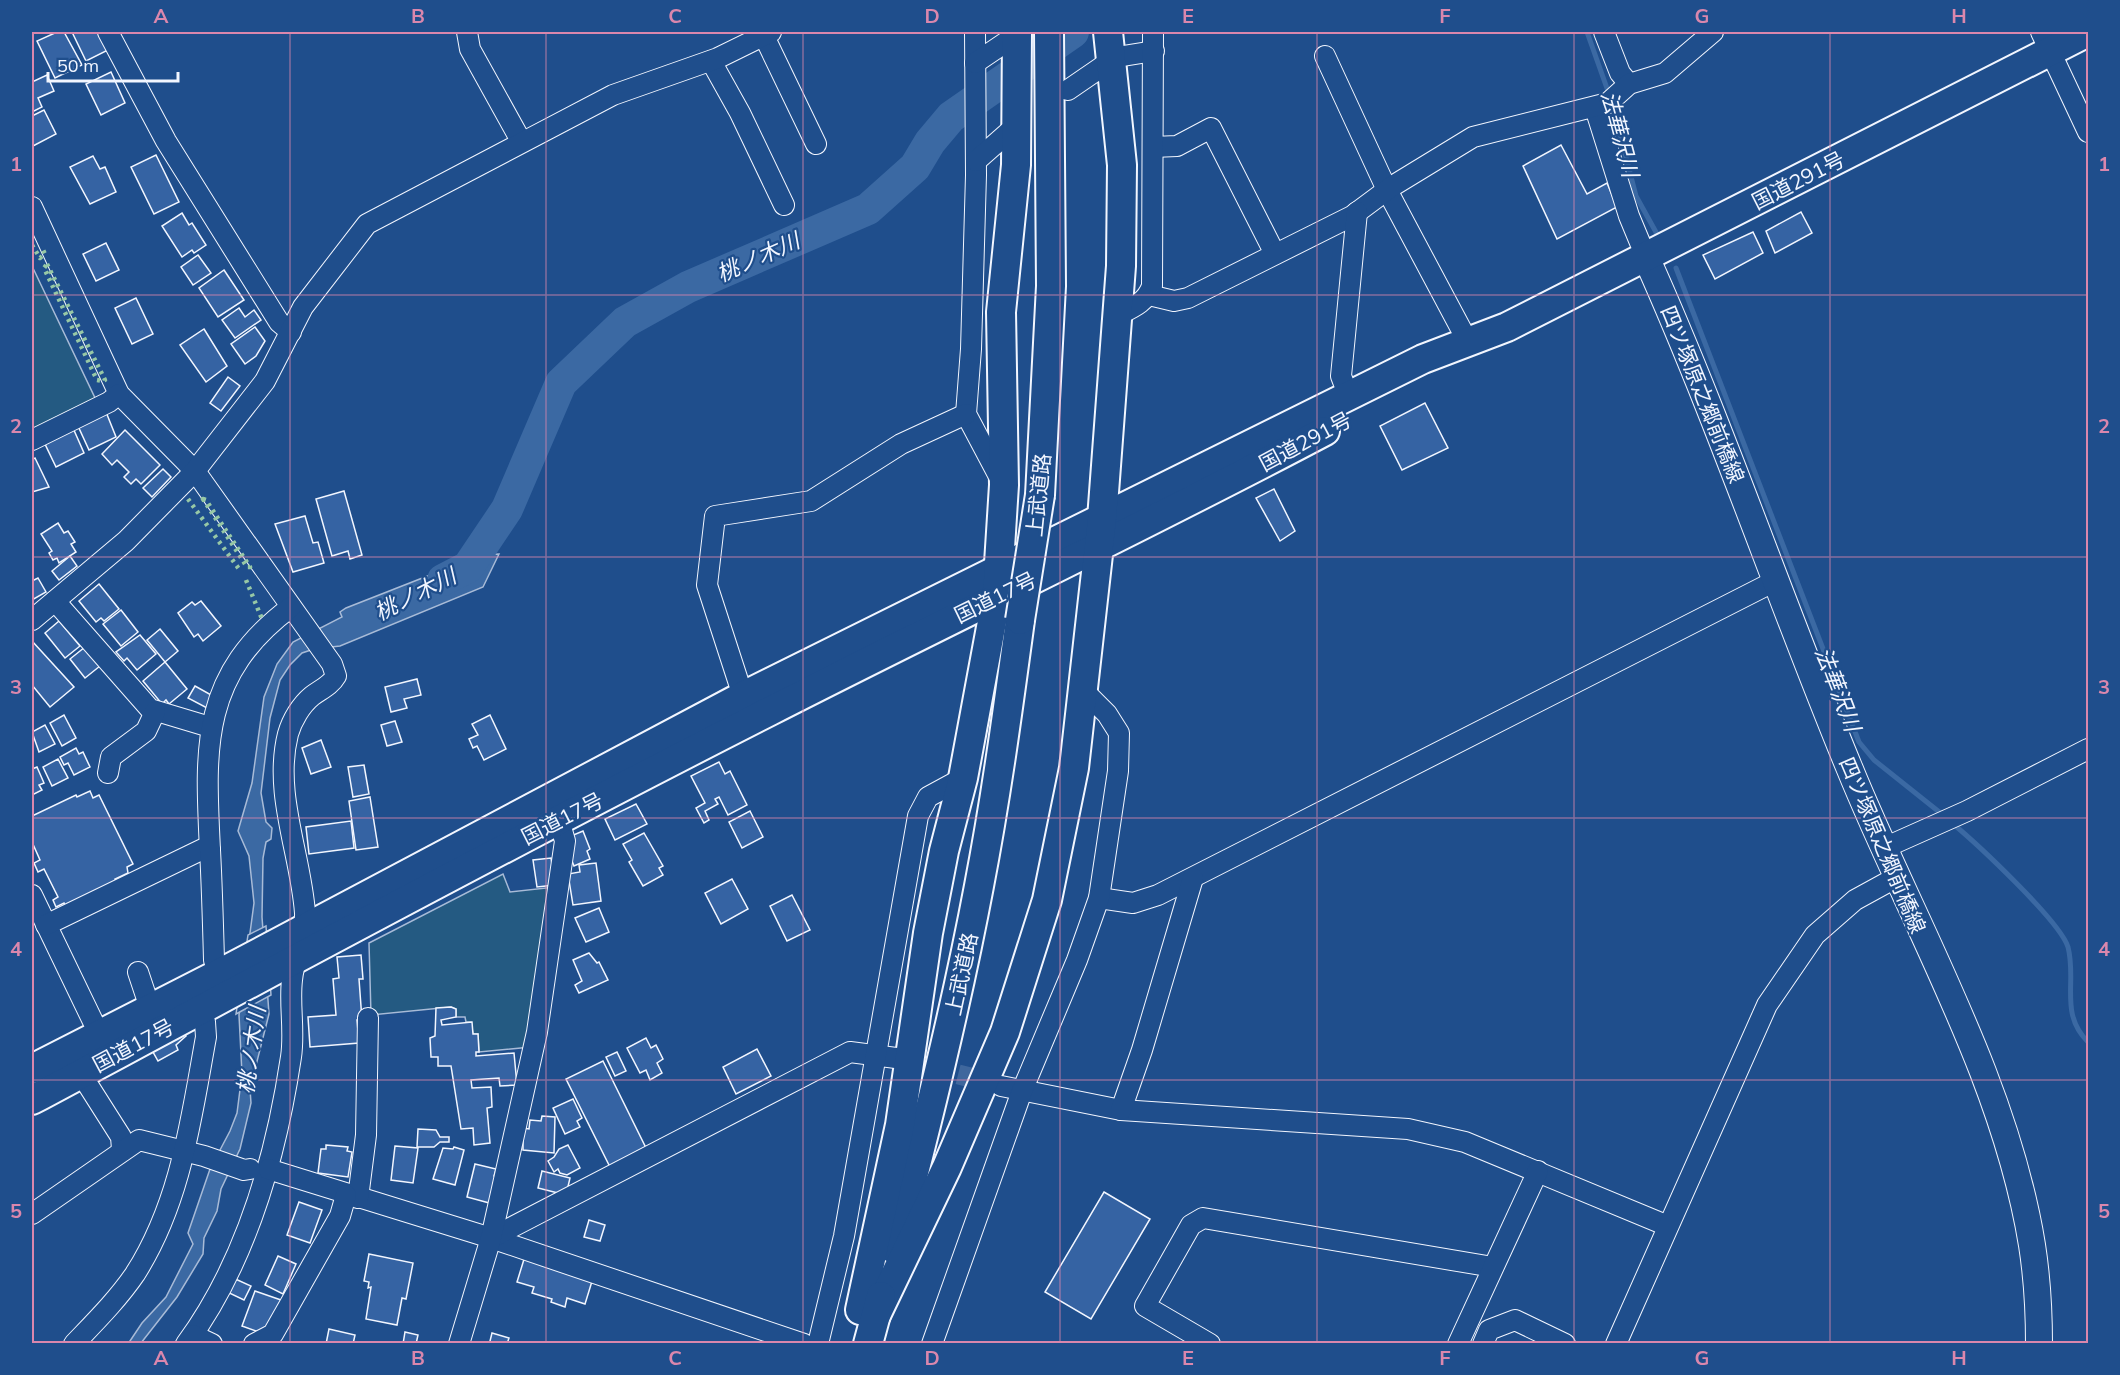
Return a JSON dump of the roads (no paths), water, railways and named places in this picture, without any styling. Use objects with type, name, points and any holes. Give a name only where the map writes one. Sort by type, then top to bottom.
[{"type":"highway","name":"上武道路","points":[[850,1344],[868,1312],[935,1094],[979,887],[999,777],[1020,620],[1040,495],[1052,286],[1034,109],[1049,32]]},
{"type":"highway","name":"国道291号","points":[[1100,533],[1349,397],[1424,359],[1507,327],[1646,257],[2046,41],[2088,32]]},
{"type":"highway","points":[[868,1312],[900,1125],[928,933],[944,851],[963,778],[998,582],[1004,485],[1002,312],[1016,165],[1034,109],[1014,38]]},
{"type":"highway","points":[[868,1312],[946,1167],[1005,1032],[1047,900],[1074,768],[1100,533],[1121,266],[1122,165],[1111,51]]},
{"type":"highway","name":"国道291号","points":[[1100,533],[1186,505],[1460,359],[1507,327]]},
{"type":"highway","name":"国道17号","points":[[282,957],[305,928],[743,696],[998,582],[1100,533]]},
{"type":"highway","name":"国道17号","points":[[32,1069],[150,1008],[282,957],[558,820],[998,582]]},
{"type":"highway","name":"国道17号","points":[[32,1100],[199,1010],[227,977]]},
{"type":"highway","name":"上武道路","points":[[868,1312],[868,1344]]},
{"type":"main road","name":"四ツ塚原之郷前橋線","points":[[1646,257],[1719,430],[1775,580],[1884,848],[1970,1043],[2005,1139],[2032,1246],[2039,1344]]},
{"type":"street","points":[[108,32],[166,141],[279,322],[291,332]]},
{"type":"street","points":[[467,32],[470,49],[521,141]]},
{"type":"street","points":[[975,32],[976,153],[971,349],[966,414],[1004,485]]},
{"type":"street","points":[[1604,32],[1620,73],[1629,84]]},
{"type":"street","points":[[1149,296],[1174,301],[1188,298],[1357,212],[1387,190],[1473,137],[1608,103],[1629,84],[1665,73],[1713,32]]},
{"type":"street","points":[[32,620],[126,541],[195,471],[265,381],[303,307],[367,224],[521,141],[613,95],[711,61],[767,34],[816,144]]},
{"type":"street","points":[[975,69],[1014,38]]},
{"type":"street","points":[[976,153],[1111,51],[1153,41],[1152,286],[1149,296],[1116,316]]},
{"type":"street","points":[[2046,41],[2088,132]]},
{"type":"street","points":[[1326,56],[1387,190],[1468,342]]},
{"type":"street","points":[[711,61],[740,113],[784,206]]},
{"type":"street","points":[[1595,108],[1629,216],[1646,257]]},
{"type":"street","points":[[1153,147],[1177,146],[1211,128],[1275,254]]},
{"type":"street","points":[[32,207],[119,394],[195,471],[332,664],[336,676],[301,707],[288,733],[285,754],[290,823],[304,908],[305,928]]},
{"type":"street","points":[[1349,397],[1341,376],[1357,212]]},
{"type":"street","points":[[32,440],[109,402],[119,394]]},
{"type":"street","points":[[743,696],[707,585],[715,516],[811,501],[901,444],[966,414]]},
{"type":"street","points":[[1099,898],[1133,903],[1158,895],[1775,580]]},
{"type":"street","points":[[55,601],[155,712],[210,727]]},
{"type":"street","points":[[227,977],[214,960],[206,774],[210,727],[235,666],[268,625],[291,607]]},
{"type":"street","points":[[932,1344],[1023,1091],[1077,960],[1099,898],[1118,771],[1119,733],[1107,714],[1083,690]]},
{"type":"street","points":[[108,773],[111,757],[146,731],[155,712]]},
{"type":"street","points":[[1884,848],[1967,811],[2088,750]]},
{"type":"street","points":[[818,1344],[844,1236],[874,1054],[918,816],[928,797],[963,778]]},
{"type":"street","points":[[459,1344],[491,1238],[544,998],[565,841],[558,820]]},
{"type":"street","points":[[46,925],[203,849],[210,850]]},
{"type":"street","points":[[1616,1344],[1767,1005],[1815,935],[1855,900],[1897,877]]},
{"type":"street","points":[[1121,1110],[1142,1050],[1193,878]]},
{"type":"street","points":[[33,903],[99,1034]]},
{"type":"street","points":[[212,1344],[190,1339],[243,1243],[254,1169],[291,1055],[291,982],[282,957]]},
{"type":"street","points":[[138,972],[150,1008]]},
{"type":"street","points":[[74,1344],[133,1276],[145,1257],[194,1154],[206,1037],[205,1022],[199,1010]]},
{"type":"street","points":[[254,1344],[273,1334],[352,1197],[366,1135],[368,1018]]},
{"type":"street","points":[[491,1238],[850,1052],[896,1058]]},
{"type":"street","points":[[81,1074],[121,1137],[122,1149]]},
{"type":"street","points":[[1001,1086],[1121,1110],[1408,1129],[1465,1142],[1668,1226]]},
{"type":"street","points":[[32,1214],[122,1149],[143,1140],[254,1169],[491,1238],[804,1344]]},
{"type":"street","points":[[1458,1344],[1538,1171]]},
{"type":"street","points":[[1210,1344],[1145,1306],[1191,1225],[1203,1218],[1492,1267]]},
{"type":"street","points":[[1484,1344],[1489,1330],[1515,1320],[1565,1344]]},
{"type":"water","points":[[499,554],[483,587],[340,646],[302,653],[280,680],[270,718],[261,793],[266,822],[272,828],[271,839],[266,842],[263,858],[262,917],[269,1014],[250,1089],[251,1103],[240,1149],[221,1189],[217,1211],[204,1238],[203,1254],[177,1297],[141,1343],[128,1344],[142,1323],[166,1297],[193,1244],[188,1233],[210,1169],[237,1113],[242,1074],[239,1015],[254,903],[249,856],[238,831],[252,783],[264,697],[277,664],[293,642],[342,617],[340,612],[346,608],[430,575],[460,555]]},
{"type":"waterway","name":"桃ノ木川","points":[[443,580],[468,567],[507,509],[561,383],[625,322],[688,287],[868,209],[915,167],[930,142],[951,117],[1073,32]]},
{"type":"waterway","name":"法華沢川","points":[[1587,32],[1609,94]]},
{"type":"waterway","name":"法華沢川","points":[[1613,106],[1636,196],[1657,234]]},
{"type":"waterway","name":"法華沢川","points":[[1676,268],[1859,742],[1874,760],[1943,815]]},
{"type":"waterway","name":"法華沢川","points":[[1952,823],[2016,883],[2062,935],[2068,947],[2070,960],[2071,1008],[2079,1031],[2088,1042]]},
{"type":"tunnel","points":[[929,1067],[996,1084]]}]
